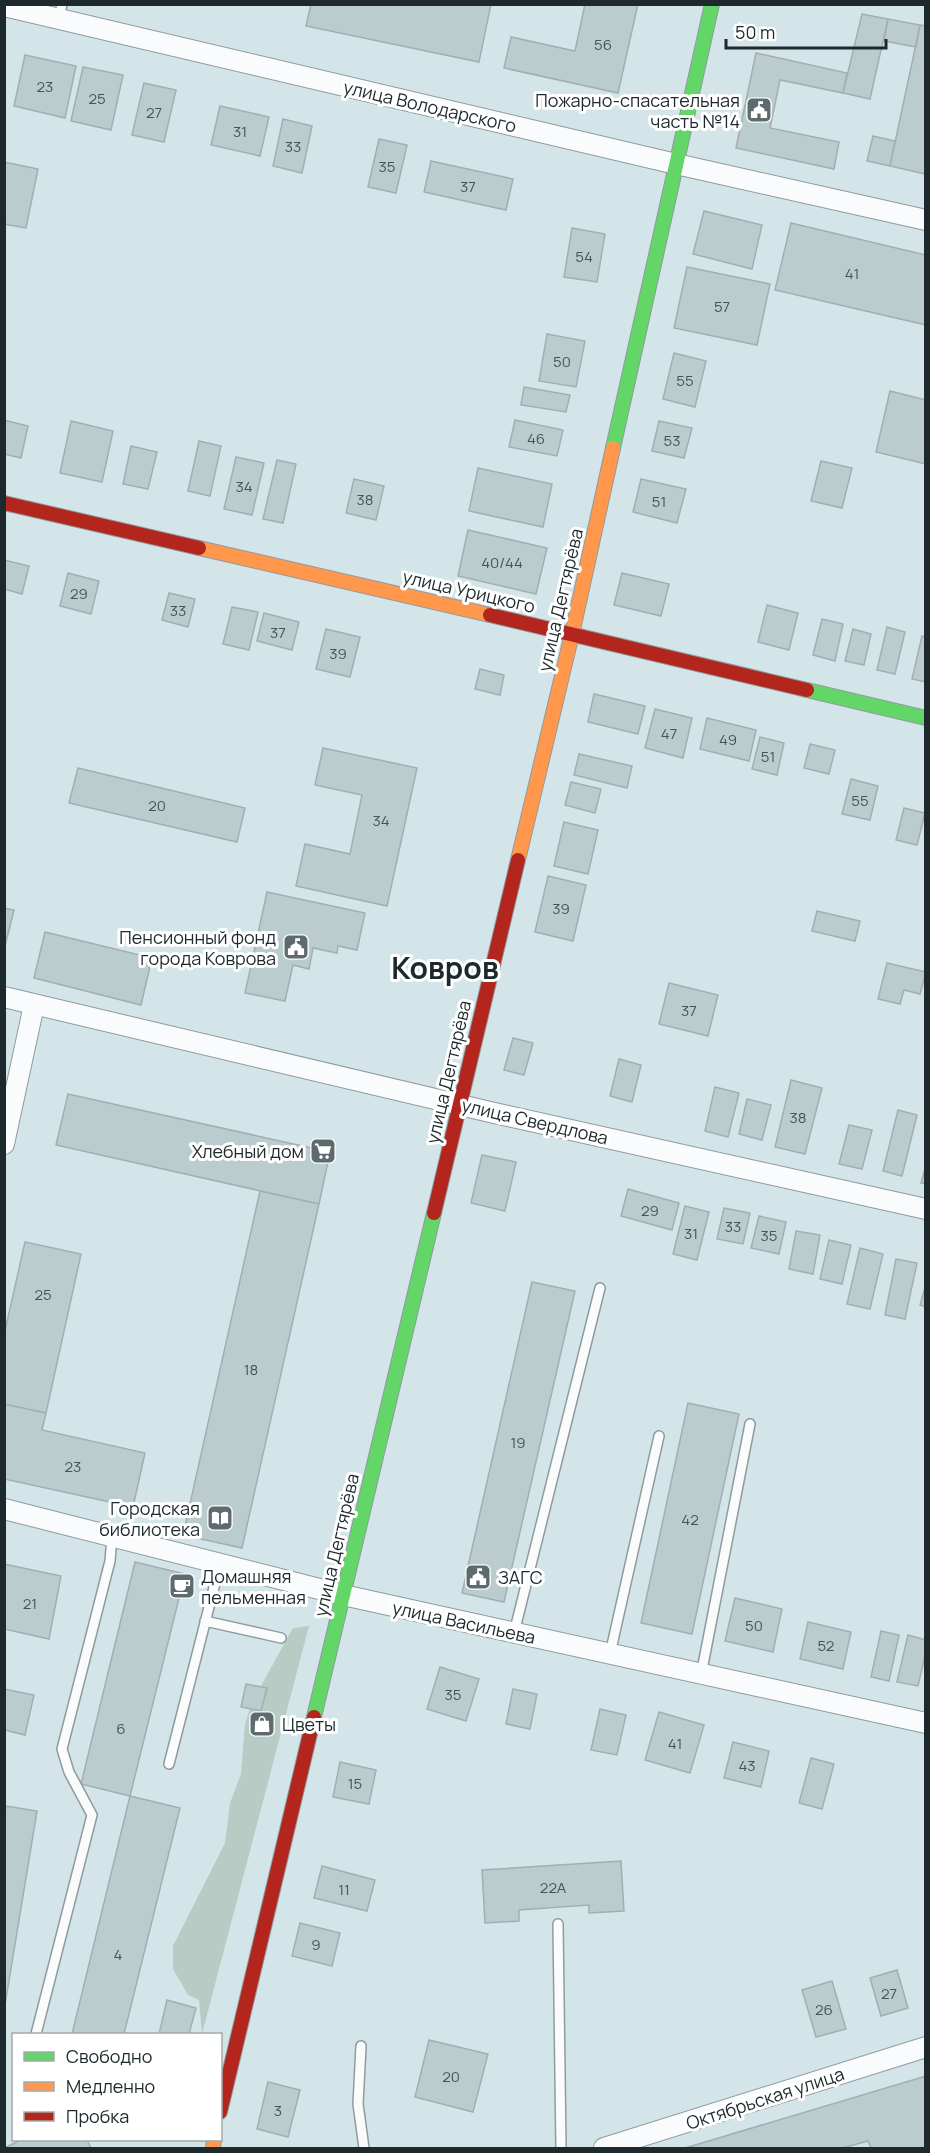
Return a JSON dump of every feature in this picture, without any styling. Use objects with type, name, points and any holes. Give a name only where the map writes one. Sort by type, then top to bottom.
[{"type":"main road","name":"улица Дегтярёва","points":[[222,2104],[572,633],[712,4]]},
{"type":"main road","name":"улица Урицкого","points":[[4,503],[572,633],[926,718]]},
{"type":"street","name":"улица Володарского","points":[[4,6],[61,12],[676,164],[926,220]]},
{"type":"street","name":"улица Свердлова","points":[[4,997],[459,1104],[926,1209]]},
{"type":"street","points":[[4,1144],[34,1005]]},
{"type":"street","name":"улица Васильева","points":[[4,1509],[343,1595],[926,1723]]},
{"type":"street","name":"Октябрьская улица","points":[[604,2148],[926,2047]]},
{"type":"lane","points":[[514,1633],[600,1288]]},
{"type":"lane","points":[[701,1675],[750,1424]]},
{"type":"lane","points":[[610,1654],[659,1436]]},
{"type":"lane","points":[[36,2033],[92,1815],[69,1772],[62,1749],[110,1561],[112,1538]]},
{"type":"lane","points":[[169,1764],[220,1564]]},
{"type":"lane","points":[[205,1621],[281,1638]]},
{"type":"lane","points":[[558,1924],[561,2148]]},
{"type":"lane","points":[[361,2046],[358,2104],[363,2148]]},
{"type":"green space","points":[[309,1626],[202,2033],[199,2000],[188,1995],[173,1969],[173,1946],[225,1843],[230,1803],[241,1774],[245,1724],[252,1702],[293,1628]]},
{"type":"building","points":[[311,4],[491,4],[479,62],[306,26]]},
{"type":"building","points":[[585,4],[638,4],[618,93],[504,68],[511,37],[575,51]]},
{"type":"building","points":[[862,14],[888,19],[870,99],[843,93]]},
{"type":"building","points":[[888,19],[920,25],[916,47],[884,41]]},
{"type":"building","points":[[920,25],[926,26],[925,174],[890,166]]},
{"type":"building","name":"Пожарно-спасательная часть №14","points":[[756,53],[847,73],[843,93],[780,80],[770,128],[839,142],[834,169],[736,148]]},
{"type":"building","points":[[25,55],[76,66],[65,118],[14,106]]},
{"type":"building","points":[[83,67],[123,75],[111,130],[71,121]]},
{"type":"building","points":[[144,83],[176,90],[164,142],[132,135]]},
{"type":"building","points":[[220,106],[269,117],[260,156],[211,145]]},
{"type":"building","points":[[283,119],[312,126],[302,173],[273,166]]},
{"type":"building","points":[[873,136],[895,141],[890,166],[867,161]]},
{"type":"building","points":[[379,139],[407,145],[396,193],[368,187]]},
{"type":"building","points":[[431,161],[513,179],[506,210],[424,192]]},
{"type":"building","points":[[4,162],[38,169],[26,228],[4,224]]},
{"type":"building","points":[[704,211],[762,225],[752,269],[693,254]]},
{"type":"building","points":[[791,223],[926,255],[926,325],[775,290]]},
{"type":"building","points":[[572,228],[605,234],[597,282],[564,277]]},
{"type":"building","points":[[687,267],[770,284],[757,345],[674,328]]},
{"type":"building","points":[[547,334],[585,341],[576,387],[539,381]]},
{"type":"building","points":[[674,353],[706,361],[695,407],[663,399]]},
{"type":"building","points":[[524,387],[570,395],[566,412],[521,405]]},
{"type":"building","points":[[890,391],[926,400],[926,464],[876,452]]},
{"type":"building","points":[[4,420],[28,426],[21,458],[4,454]]},
{"type":"building","points":[[515,420],[563,430],[557,456],[509,447]]},
{"type":"building","points":[[71,421],[113,431],[102,482],[60,473]]},
{"type":"building","points":[[659,421],[692,428],[684,458],[652,451]]},
{"type":"building","points":[[199,441],[221,446],[210,496],[188,491]]},
{"type":"building","points":[[131,446],[157,452],[148,489],[123,484]]},
{"type":"building","points":[[236,457],[264,463],[252,515],[224,509]]},
{"type":"building","points":[[277,460],[296,464],[283,523],[263,519]]},
{"type":"building","points":[[821,461],[852,468],[842,508],[811,501]]},
{"type":"building","points":[[478,468],[552,484],[543,527],[469,511]]},
{"type":"building","points":[[354,479],[384,486],[376,520],[346,513]]},
{"type":"building","points":[[641,479],[686,489],[677,523],[633,512]]},
{"type":"building","points":[[468,530],[547,548],[536,594],[458,576]]},
{"type":"building","points":[[4,560],[29,566],[22,594],[4,589]]},
{"type":"building","points":[[68,573],[99,581],[91,614],[60,606]]},
{"type":"building","points":[[622,573],[669,584],[661,616],[614,605]]},
{"type":"building","points":[[169,593],[195,599],[188,627],[162,620]]},
{"type":"building","points":[[767,605],[798,613],[789,650],[758,642]]},
{"type":"building","points":[[232,607],[258,612],[249,650],[223,644]]},
{"type":"building","points":[[264,613],[299,622],[292,650],[257,641]]},
{"type":"building","points":[[822,619],[843,624],[835,661],[813,655]]},
{"type":"building","points":[[887,627],[905,632],[895,674],[877,670]]},
{"type":"building","points":[[326,629],[360,637],[350,677],[316,669]]},
{"type":"building","points":[[853,629],[871,634],[864,665],[845,661]]},
{"type":"building","points":[[922,636],[926,637],[926,682],[912,679]]},
{"type":"building","points":[[480,669],[504,675],[500,695],[475,689]]},
{"type":"building","points":[[594,694],[645,706],[638,734],[588,722]]},
{"type":"building","points":[[655,709],[692,718],[683,758],[645,748]]},
{"type":"building","points":[[707,718],[756,730],[749,761],[700,749]]},
{"type":"building","points":[[760,737],[784,743],[777,775],[752,769]]},
{"type":"building","points":[[810,744],[835,750],[829,774],[804,768]]},
{"type":"building","points":[[323,748],[417,768],[387,906],[296,886],[305,844],[350,854],[362,795],[315,785]]},
{"type":"building","points":[[579,754],[632,766],[627,788],[574,775]]},
{"type":"building","points":[[78,768],[245,808],[237,842],[69,803]]},
{"type":"building","points":[[851,779],[878,786],[870,820],[842,814]]},
{"type":"building","points":[[571,782],[601,789],[595,813],[565,805]]},
{"type":"building","points":[[904,808],[925,813],[917,845],[896,840]]},
{"type":"building","points":[[564,822],[598,830],[588,874],[554,866]]},
{"type":"building","points":[[548,876],[586,885],[573,941],[535,932]]},
{"type":"building","name":"Пенсионный фонд города Коврова","points":[[267,892],[365,913],[357,950],[338,946],[337,953],[313,948],[309,969],[293,965],[285,1001],[245,993]]},
{"type":"building","points":[[4,908],[14,910],[4,950]]},
{"type":"building","points":[[817,911],[860,921],[855,941],[812,931]]},
{"type":"building","points":[[45,932],[152,958],[141,1005],[34,978]]},
{"type":"building","points":[[887,963],[926,972],[920,994],[904,990],[900,1004],[878,999]]},
{"type":"building","points":[[669,983],[718,995],[708,1036],[659,1024]]},
{"type":"building","points":[[513,1038],[533,1043],[524,1075],[504,1070]]},
{"type":"building","points":[[619,1059],[641,1065],[632,1102],[610,1096]]},
{"type":"building","points":[[791,1080],[822,1088],[805,1154],[775,1147]]},
{"type":"building","points":[[715,1087],[739,1093],[728,1137],[705,1131]]},
{"type":"building","points":[[68,1094],[330,1152],[319,1204],[56,1145]]},
{"type":"building","points":[[747,1099],[771,1105],[762,1140],[739,1134]]},
{"type":"building","points":[[898,1110],[917,1115],[902,1176],[883,1171]]},
{"type":"building","points":[[849,1125],[872,1130],[862,1169],[839,1164]]},
{"type":"building","points":[[482,1155],[516,1162],[505,1211],[471,1203]]},
{"type":"building","points":[[926,1165],[926,1184],[921,1183]]},
{"type":"building","points":[[628,1189],[679,1203],[672,1230],[621,1216]]},
{"type":"building","points":[[260,1191],[319,1204],[242,1548],[183,1535]]},
{"type":"building","points":[[685,1206],[709,1212],[697,1260],[673,1254]]},
{"type":"building","points":[[724,1208],[750,1213],[743,1244],[717,1239]]},
{"type":"building","points":[[759,1216],[786,1222],[779,1254],[751,1248]]},
{"type":"building","points":[[796,1231],[820,1235],[813,1274],[789,1269]]},
{"type":"building","points":[[829,1240],[851,1245],[842,1284],[820,1279]]},
{"type":"building","points":[[25,1242],[81,1254],[46,1413],[4,1404],[4,1335]]},
{"type":"building","points":[[860,1248],[883,1254],[870,1309],[847,1304]]},
{"type":"building","points":[[896,1259],[917,1263],[905,1319],[885,1315]]},
{"type":"building","points":[[532,1282],[575,1291],[504,1602],[462,1593]]},
{"type":"building","points":[[926,1284],[926,1307],[920,1305]]},
{"type":"building","points":[[688,1403],[739,1414],[692,1634],[641,1623]]},
{"type":"building","points":[[4,1404],[46,1413],[42,1430],[145,1453],[133,1507],[4,1479]]},
{"type":"building","points":[[135,1562],[185,1574],[130,1796],[81,1784]]},
{"type":"building","points":[[4,1564],[61,1576],[49,1639],[4,1629]]},
{"type":"building","points":[[735,1598],[782,1609],[773,1652],[725,1641]]},
{"type":"building","points":[[808,1622],[851,1632],[843,1669],[800,1659]]},
{"type":"building","points":[[881,1631],[899,1635],[889,1681],[871,1677]]},
{"type":"building","points":[[908,1635],[926,1640],[926,1652],[918,1686],[897,1682]]},
{"type":"building","points":[[440,1667],[479,1679],[466,1721],[427,1709]]},
{"type":"building","points":[[246,1684],[267,1688],[261,1711],[241,1707]]},
{"type":"building","points":[[4,1689],[34,1695],[25,1735],[4,1730]]},
{"type":"building","points":[[513,1689],[537,1694],[530,1729],[506,1724]]},
{"type":"building","points":[[600,1709],[626,1715],[617,1755],[591,1750]]},
{"type":"building","points":[[659,1712],[704,1725],[690,1773],[645,1760]]},
{"type":"building","points":[[733,1742],[769,1751],[761,1787],[724,1778]]},
{"type":"building","points":[[811,1758],[834,1764],[822,1809],[799,1803]]},
{"type":"building","points":[[340,1762],[376,1770],[369,1804],[333,1797]]},
{"type":"building","points":[[130,1796],[180,1808],[124,2033],[72,2033]]},
{"type":"building","points":[[6,1806],[37,1811],[4,2011],[4,1814]]},
{"type":"building","points":[[621,1861],[624,1911],[589,1913],[589,1905],[519,1910],[519,1921],[485,1923],[482,1870]]},
{"type":"building","points":[[322,1866],[375,1880],[367,1911],[314,1898]]},
{"type":"building","points":[[300,1923],[340,1933],[332,1966],[292,1956]]},
{"type":"building","points":[[897,1970],[908,2008],[881,2016],[870,1978]]},
{"type":"building","points":[[832,1981],[846,2029],[816,2037],[802,1990]]},
{"type":"building","points":[[167,2000],[196,2008],[189,2033],[159,2033]]},
{"type":"building","points":[[429,2040],[488,2054],[473,2112],[415,2097]]},
{"type":"building","points":[[926,2076],[926,2148],[871,2148],[868,2141],[843,2148],[685,2148]]},
{"type":"building","points":[[268,2082],[300,2090],[288,2137],[257,2129]]},
{"type":"building","points":[[19,2141],[88,2141],[91,2148],[4,2148]]},
{"type":"traffic: fast","points":[[613,448],[712,4]]},
{"type":"traffic: fast","points":[[807,690],[926,718]]},
{"type":"traffic: fast","points":[[314,1717],[434,1213]]},
{"type":"traffic: slow","points":[[518,860],[572,634],[613,448]]},
{"type":"traffic: slow","points":[[199,548],[490,615]]},
{"type":"traffic: slow","points":[[213,2148],[214,2141]]},
{"type":"traffic: jam","points":[[4,503],[199,548]]},
{"type":"traffic: jam","points":[[490,615],[807,690]]},
{"type":"traffic: jam","points":[[434,1213],[518,860]]},
{"type":"traffic: jam","points":[[222,2104],[314,1717]]},
{"type":"place","name":"Пожарно-спасательная часть №14","points":[[759,110]]},
{"type":"place","name":"Пенсионный фонд города Коврова","points":[[296,947]]},
{"type":"place","name":"Хлебный дом","points":[[323,1151]]},
{"type":"place","name":"Городская библиотека","points":[[220,1518]]},
{"type":"place","name":"ЗАГС","points":[[478,1577]]},
{"type":"place","name":"Домашняя пельменная","points":[[182,1586]]},
{"type":"place","name":"Цветы","points":[[262,1724]]},
{"type":"district","name":"Ковров","points":[[445,967]]}]
